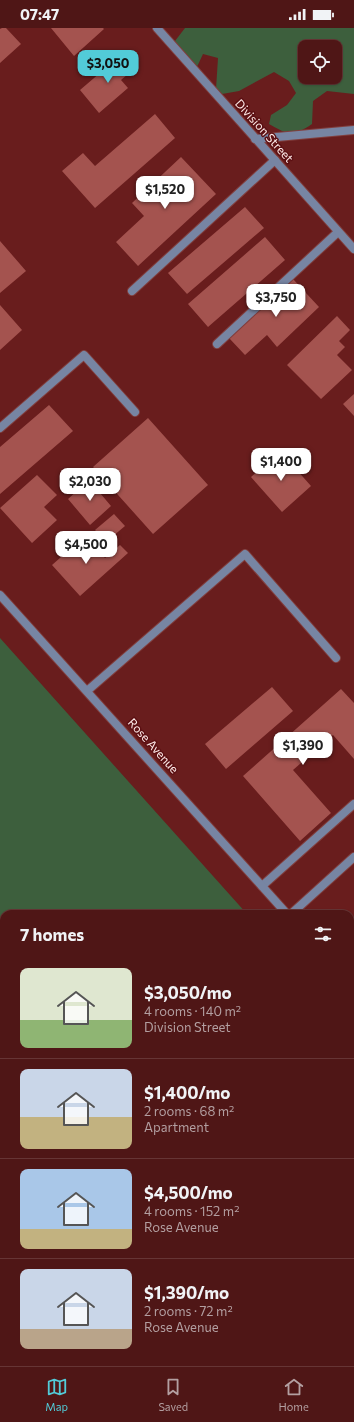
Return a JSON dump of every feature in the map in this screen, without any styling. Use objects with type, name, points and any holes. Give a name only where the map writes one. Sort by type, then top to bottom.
[{"type":"street","name":"Division Street","points":[[157,28],[354,249]]},
{"type":"street","points":[[255,139],[354,130]]},
{"type":"street","points":[[132,291],[275,160]]},
{"type":"street","points":[[217,344],[338,232]]},
{"type":"street","points":[[0,428],[84,355],[134,412]]},
{"type":"street","points":[[87,691],[245,554],[336,658]]},
{"type":"street","name":"Rose Avenue","points":[[0,595],[283,910]]},
{"type":"street","points":[[262,886],[354,804]]},
{"type":"street","points":[[295,910],[354,857]]},
{"type":"green space","points":[[185,28],[354,28],[354,94],[327,91],[313,101],[312,124],[300,131],[290,133],[269,124],[271,115],[287,105],[296,93],[289,81],[274,72],[239,91],[222,94],[216,89],[218,58],[203,54],[196,69],[180,56],[175,41]]},
{"type":"green space","points":[[0,638],[243,910],[0,910]]},
{"type":"building","points":[[6,28],[21,44],[0,63],[0,29]]},
{"type":"building","points":[[51,28],[103,28],[104,29],[74,56]]},
{"type":"building","points":[[121,55],[134,69],[121,80],[128,88],[99,113],[80,90]]},
{"type":"building","points":[[155,114],[175,138],[95,208],[62,171],[83,153],[95,166]]},
{"type":"building","points":[[181,157],[216,194],[138,266],[116,242],[144,216],[132,203]]},
{"type":"building","points":[[245,207],[264,228],[187,294],[168,273]]},
{"type":"building","points":[[265,237],[285,260],[208,327],[188,304]]},
{"type":"building","points":[[0,241],[26,271],[0,293]]},
{"type":"building","points":[[293,279],[319,307],[277,347],[267,335],[245,355],[229,338]]},
{"type":"building","points":[[0,305],[22,330],[0,350]]},
{"type":"building","points":[[337,316],[350,330],[339,341],[345,347],[337,355],[352,370],[321,399],[287,365]]},
{"type":"building","points":[[354,394],[354,416],[343,404]]},
{"type":"building","points":[[49,405],[73,431],[0,494],[0,447]]},
{"type":"building","points":[[148,418],[208,485],[153,534],[93,467]]},
{"type":"building","points":[[280,451],[311,486],[282,512],[251,477]]},
{"type":"building","points":[[37,475],[57,495],[44,507],[57,520],[32,543],[0,508]]},
{"type":"building","points":[[89,480],[111,506],[90,525],[68,499]]},
{"type":"building","points":[[114,514],[125,526],[106,542],[95,530]]},
{"type":"building","points":[[85,536],[105,558],[120,545],[128,553],[80,596],[52,565]]},
{"type":"building","points":[[272,687],[293,711],[226,769],[205,744]]},
{"type":"building","points":[[341,689],[354,703],[354,759],[333,735],[293,770],[331,813],[300,841],[243,776]]}]
